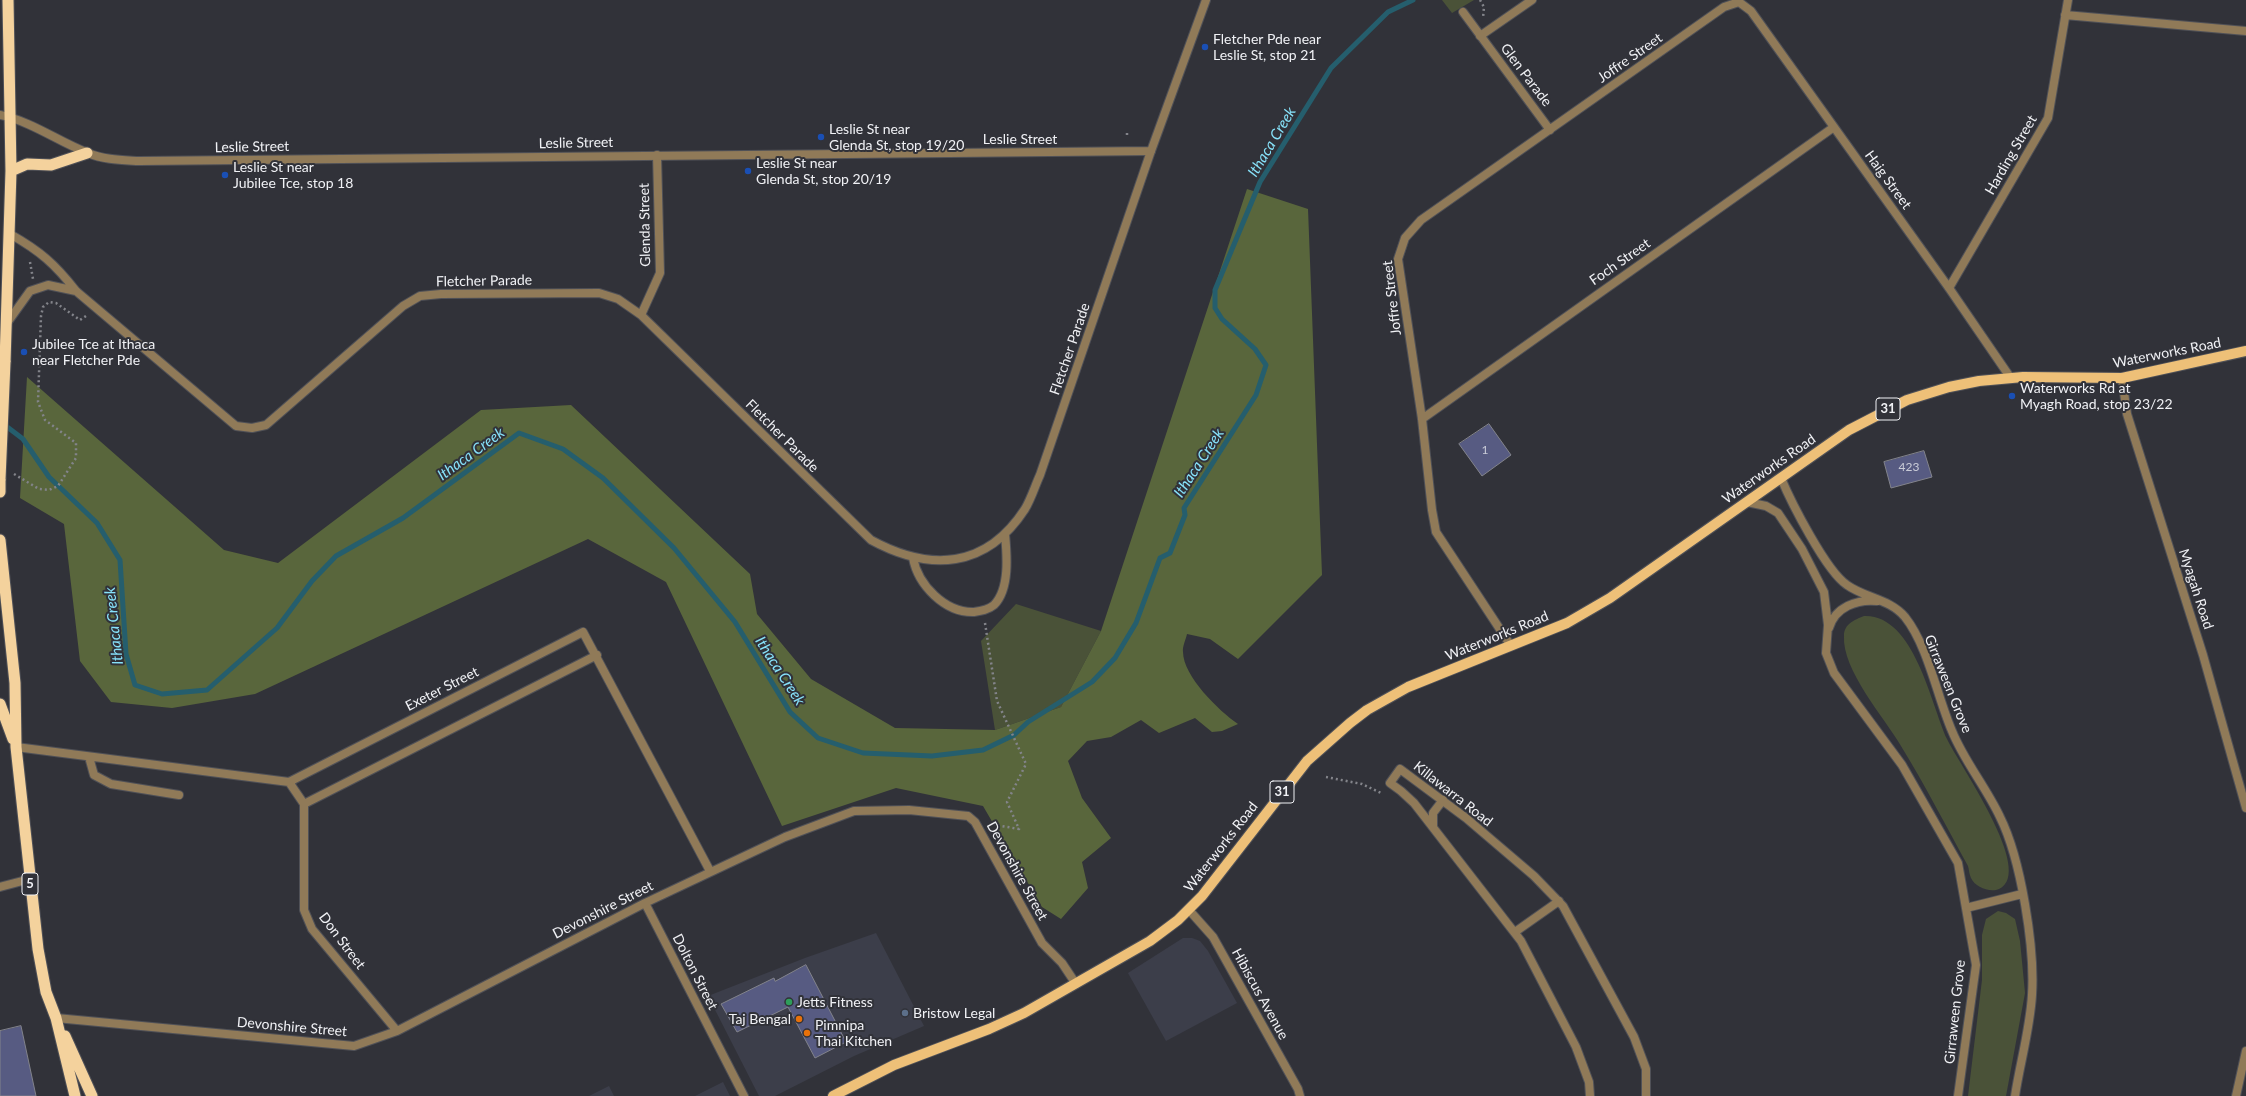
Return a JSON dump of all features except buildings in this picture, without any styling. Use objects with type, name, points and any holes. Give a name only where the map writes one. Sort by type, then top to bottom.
[{"type":"highway","points":[[0,492],[10,234],[11,171],[5,116],[8,0]]},
{"type":"highway","points":[[11,171],[27,164],[51,165],[87,153]]},
{"type":"highway","name":"5","points":[[0,540],[15,683],[16,747],[41,971],[56,1018],[75,1096]]},
{"type":"highway","name":"5","points":[[0,704],[16,747]]},
{"type":"highway","name":"5","points":[[56,1018],[92,1096]]},
{"type":"main road","name":"Waterworks Road","points":[[833,1096],[894,1065],[1006,1022],[1150,941],[1189,910],[1214,881],[1292,779],[1334,735],[1367,710],[1408,687],[1567,623],[1595,608],[1849,430],[1907,400],[1963,384],[2010,377],[2122,378],[2246,352]]},
{"type":"street","name":"Fletcher Parade","points":[[10,234],[29,245],[57,266],[76,291],[236,426],[252,428],[266,425],[403,306],[420,296],[441,294],[599,293],[618,298],[641,315],[871,540],[887,549],[913,558],[943,561],[964,557],[986,549],[1005,534],[1026,508],[1040,475],[1151,151],[1206,0]]},
{"type":"street","name":"Glen Parade","points":[[1480,36],[1532,0]]},
{"type":"street","name":"Harding Street","points":[[1949,288],[2048,118],[2068,0]]},
{"type":"street","name":"Haig Street","points":[[1739,2],[1751,11],[1949,288],[2010,377]]},
{"type":"street","name":"Joffre Street","points":[[1511,646],[1436,532],[1432,510],[1422,419],[1398,259],[1405,238],[1422,220],[1724,7],[1739,2]]},
{"type":"street","name":"Glen Parade","points":[[1463,12],[1550,130]]},
{"type":"street","points":[[2065,15],[2246,31]]},
{"type":"street","name":"Leslie Street","points":[[5,116],[34,125],[87,153],[110,159],[140,161],[1151,151]]},
{"type":"street","name":"Foch Street","points":[[1422,419],[1834,127]]},
{"type":"street","name":"Glenda Street","points":[[641,315],[660,273],[657,155]]},
{"type":"street","name":"Fletcher Parade","points":[[7,323],[30,291],[48,285],[76,291]]},
{"type":"street","name":"Myagah Road","points":[[2122,378],[2127,414],[2203,655],[2246,808]]},
{"type":"street","name":"Girraween Grove","points":[[1782,478],[1792,502],[1814,542],[1841,580],[1854,590],[1892,607],[1906,619],[1920,646],[1956,739],[2000,816],[2013,850],[2032,957],[2032,996],[2015,1096]]},
{"type":"street","name":"Girraween Grove","points":[[1747,502],[1762,505],[1775,511],[1802,549],[1824,592],[1827,636],[1826,657],[1834,673],[1902,765],[1958,863],[1976,965],[1958,1096]]},
{"type":"street","points":[[913,558],[915,570],[924,584],[937,598],[952,607],[966,612],[983,611],[994,605],[1000,596],[1007,557],[1005,534]]},
{"type":"street","points":[[1802,549],[1814,542]]},
{"type":"street","points":[[1827,636],[1832,618],[1846,607],[1855,603],[1871,601],[1892,607]]},
{"type":"street","name":"Exeter Street","points":[[290,782],[583,632],[597,655],[710,871]]},
{"type":"street","points":[[16,747],[290,782],[304,804],[597,655]]},
{"type":"street","points":[[89,757],[94,775],[111,784],[178,795]]},
{"type":"street","name":"Killawarra Road","points":[[1590,1096],[1590,1082],[1576,1047],[1515,932],[1414,804],[1397,787],[1390,783],[1400,769],[1442,800],[1534,876],[1559,901],[1576,928],[1634,1037],[1646,1069],[1646,1096]]},
{"type":"street","points":[[1433,827],[1432,813],[1442,800]]},
{"type":"street","name":"Don Street","points":[[304,804],[304,910],[312,929],[397,1031]]},
{"type":"street","name":"Devonshire Street","points":[[56,1018],[354,1046],[397,1031],[710,871],[785,837],[854,811],[909,810],[968,816],[975,822],[1042,943],[1062,963],[1076,984]]},
{"type":"street","points":[[0,887],[30,879]]},
{"type":"street","points":[[1966,908],[2022,894]]},
{"type":"street","points":[[1515,932],[1559,901]]},
{"type":"street","name":"Dolton Street","points":[[645,903],[744,1096]]},
{"type":"street","name":"Hibiscus Avenue","points":[[1189,910],[1207,929],[1218,945],[1298,1089],[1300,1096]]},
{"type":"street","points":[[2236,1096],[2246,1052]]},
{"type":"path","points":[[30,256],[34,282]]},
{"type":"path","points":[[13,473],[39,489],[50,490],[58,486],[76,458],[76,442],[45,420],[38,402],[41,316],[43,306],[49,302],[56,303],[80,320],[95,306]]},
{"type":"path","points":[[975,822],[1019,829],[1007,802],[1026,764],[997,701],[983,611]]},
{"type":"path","points":[[1326,777],[1362,784],[1391,797],[1397,787]]},
{"type":"shaded area","points":[[876,933],[924,1026],[854,1056],[775,1096],[759,1096],[708,996],[805,958]]},
{"type":"shaded area","points":[[1183,938],[1192,938],[1200,941],[1208,951],[1237,1003],[1166,1041],[1128,973]]},
{"type":"shaded area","points":[[723,1082],[730,1096],[695,1096]]},
{"type":"shaded area","points":[[609,1086],[614,1096],[589,1096]]},
{"type":"green space","points":[[1442,0],[1474,0],[1452,13]]},
{"type":"green space","points":[[1247,189],[1308,209],[1322,575],[1238,659],[1210,639],[1187,634],[1183,650],[1189,672],[1195,682],[1212,702],[1238,724],[1222,731],[1212,732],[1195,718],[1159,733],[1141,720],[1111,737],[1087,741],[1068,761],[1082,798],[1111,838],[1082,862],[1088,888],[1061,919],[1042,907],[983,806],[896,788],[782,826],[666,582],[588,539],[255,694],[172,708],[111,702],[80,661],[64,524],[20,498],[27,377],[224,550],[278,563],[481,410],[571,405],[750,574],[757,614],[811,679],[895,728],[995,730],[1061,707],[1101,631]]},
{"type":"green space","points":[[1016,604],[1101,631],[1061,707],[995,730],[981,641]]},
{"type":"green space","points":[[1864,616],[1881,619],[1896,629],[1908,645],[1918,664],[1947,739],[1978,793],[2002,840],[2008,862],[2008,879],[1999,889],[1987,890],[1973,881],[1970,876],[1968,866],[1901,746],[1865,693],[1857,678],[1845,649],[1844,632],[1850,623]]},
{"type":"green space","points":[[1998,911],[2006,913],[2015,919],[2020,941],[2025,993],[2006,1096],[1968,1096],[1982,980],[1982,935],[1986,919]]},
{"type":"waterway","name":"Ithaca Creek","points":[[2,423],[23,439],[49,477],[97,523],[120,560],[126,654],[135,685],[162,694],[207,690],[277,628],[312,581],[336,556],[403,518],[519,433],[563,449],[603,478],[674,548],[735,622],[790,712],[818,738],[863,753],[932,756],[983,750],[1014,735],[1028,722],[1092,682],[1115,658],[1136,623],[1160,558],[1170,553],[1185,515],[1184,508],[1256,395],[1266,365],[1255,349],[1222,319],[1215,308],[1215,290],[1260,182],[1331,68],[1388,12],[1413,0]]},
{"type":"place","name":"Fletcher Pde near Leslie St, stop 21","points":[[1205,47]]},
{"type":"place","name":"Leslie St near Glenda St, stop 19/20","points":[[821,137]]},
{"type":"place","name":"Leslie St near Glenda St, stop 20/19","points":[[748,171]]},
{"type":"place","name":"Leslie St near Jubilee Tce, stop 18","points":[[225,175]]},
{"type":"place","name":"Jubilee Tce at Ithaca near Fletcher Pde","points":[[24,352]]},
{"type":"place","name":"Waterworks Rd at Myagh Road, stop 23/22","points":[[2012,396]]},
{"type":"place","name":"Jetts Fitness","points":[[789,1002]]},
{"type":"place","name":"Bristow Legal","points":[[905,1013]]},
{"type":"place","name":"Taj Bengal","points":[[799,1019]]},
{"type":"place","name":"Pimnipa Thai Kitchen","points":[[807,1033]]}]
